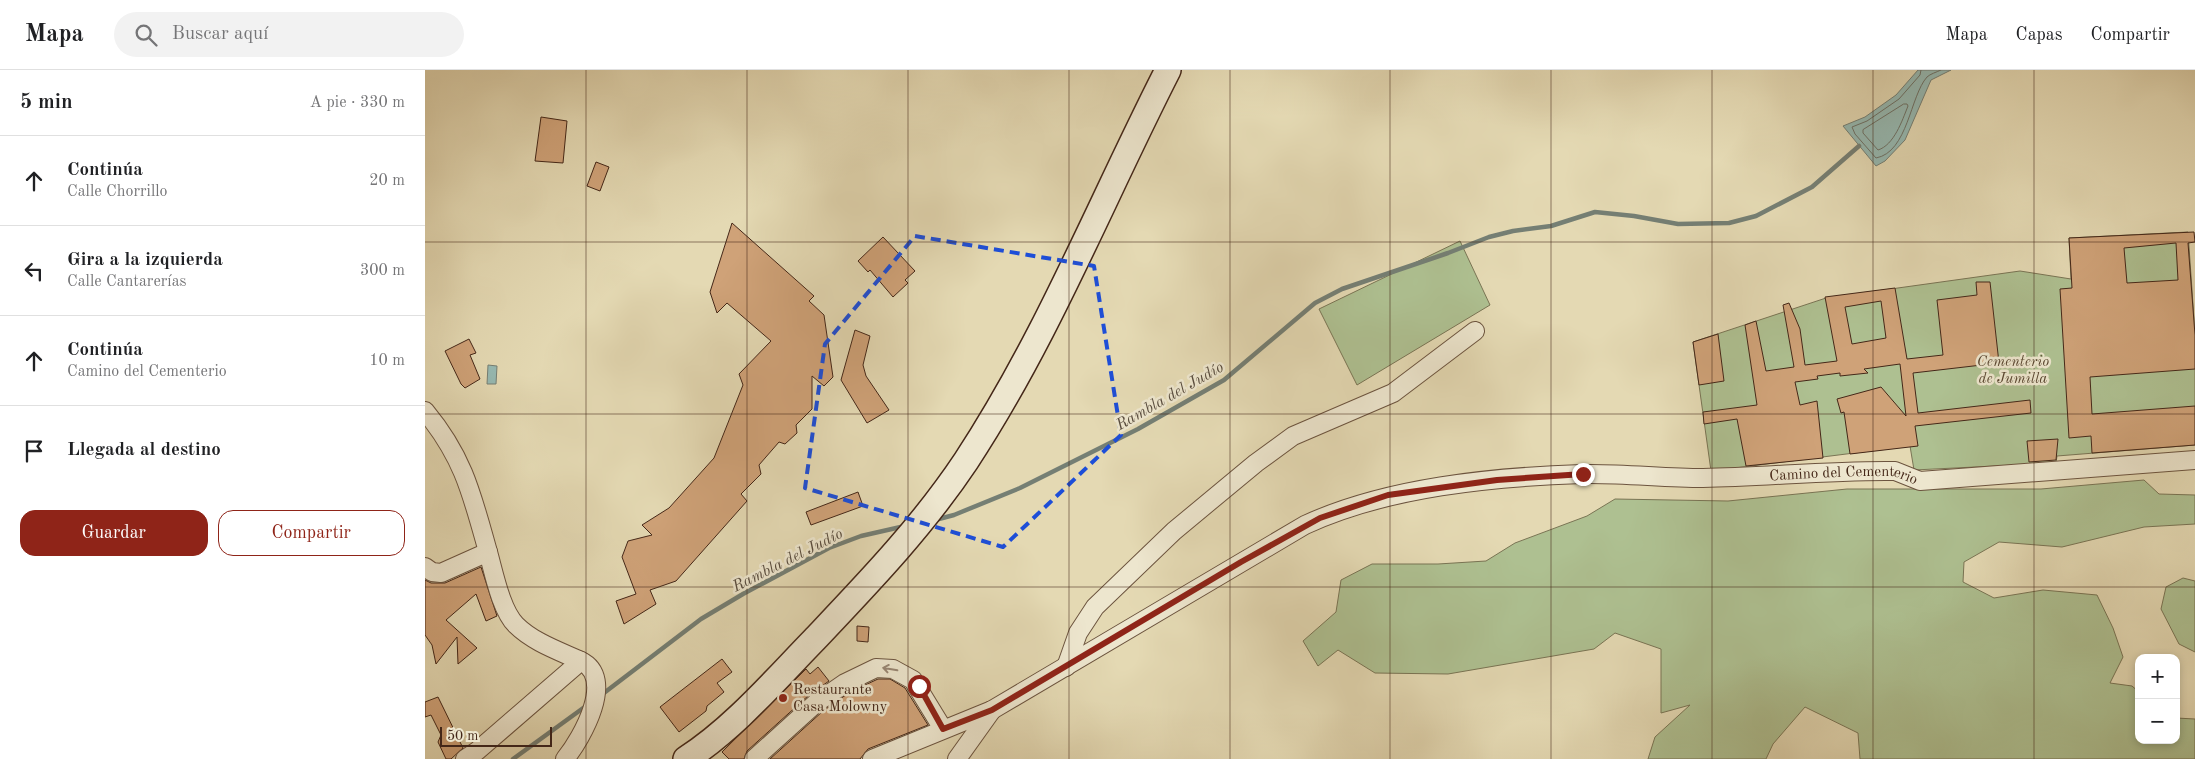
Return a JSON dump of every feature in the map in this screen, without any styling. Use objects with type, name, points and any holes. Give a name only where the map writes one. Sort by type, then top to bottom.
[{"type":"main road","points":[[686,759],[727,727],[847,606],[893,555],[965,463],[998,410],[1048,319],[1167,70]]},
{"type":"street","points":[[1066,666],[1078,633],[1095,608],[1175,531],[1256,463],[1293,436],[1393,393],[1475,331]]},
{"type":"street","points":[[425,411],[447,441],[459,462],[470,488],[503,599],[515,624],[533,638],[589,666],[595,676],[595,693],[591,714],[570,754]]},
{"type":"street","name":"Camino del Cementerio","points":[[992,710],[1241,562],[1320,518],[1388,495],[1497,480],[1549,476],[1607,474],[1702,478],[1867,470],[1895,471],[1920,481],[2195,460]]},
{"type":"street","points":[[425,567],[432,572],[441,573],[488,552]]},
{"type":"street","points":[[465,759],[477,752],[581,661]]},
{"type":"street","points":[[754,759],[816,703],[845,684],[877,668],[893,669],[913,680],[943,729]]},
{"type":"street","points":[[872,759],[992,710]]},
{"type":"street","points":[[957,759],[992,710]]},
{"type":"highlighted area","points":[[915,236],[1094,266],[1121,435],[1003,547],[805,488],[825,344]]},
{"type":"green space","name":"Cementerio de Jumilla","points":[[2188,232],[2195,334],[2195,445],[2057,456],[2056,463],[1914,470],[1910,446],[1711,471],[1693,342],[1826,298],[2020,271],[2071,279],[2069,238]]},
{"type":"green space","points":[[1460,241],[1490,305],[1357,385],[1319,309]]},
{"type":"green space","points":[[2144,480],[2159,494],[2195,495],[2195,524],[2144,527],[2062,547],[1999,542],[1964,562],[1963,582],[1994,598],[2043,590],[2097,595],[2113,628],[2123,657],[2110,683],[2132,686],[2135,689],[2135,744],[2180,744],[2180,718],[2195,719],[2195,759],[1860,759],[1858,733],[1805,707],[1773,744],[1766,759],[1648,759],[1655,737],[1690,705],[1661,713],[1661,649],[1615,633],[1594,649],[1448,674],[1375,673],[1338,650],[1318,666],[1303,641],[1336,612],[1341,580],[1372,564],[1438,564],[1486,561],[1515,543],[1587,516],[1615,499],[1728,501],[1847,489],[2041,489]]},
{"type":"green space","points":[[2183,578],[2195,581],[2195,652],[2179,644],[2161,609],[2166,587]]},
{"type":"water","points":[[1918,70],[1951,70],[1931,80],[1905,140],[1885,161],[1876,166],[1843,126],[1865,117],[1896,95]]},
{"type":"water","points":[[488,365],[497,366],[496,384],[487,384]]},
{"type":"building","points":[[541,117],[567,121],[563,163],[535,161]]},
{"type":"building","points":[[596,162],[609,167],[600,191],[587,186]]},
{"type":"building","points":[[732,223],[814,296],[809,301],[824,315],[833,377],[824,386],[812,376],[812,409],[796,425],[797,433],[785,444],[779,442],[759,465],[761,474],[741,494],[747,501],[676,581],[650,590],[656,604],[624,624],[616,601],[636,594],[622,557],[628,541],[652,535],[642,525],[669,508],[714,458],[743,385],[739,374],[771,341],[727,303],[717,313],[710,292]]},
{"type":"building","points":[[2194,232],[2195,242],[2188,243],[2195,335],[2195,369],[2090,377],[2092,414],[2195,406],[2195,445],[2092,453],[2091,436],[2069,438],[2060,289],[2072,288],[2069,238]],"holes":[[[2176,243],[2178,280],[2127,283],[2124,248]]]},
{"type":"building","points":[[883,237],[915,271],[905,280],[908,283],[893,297],[870,270],[868,272],[858,261]]},
{"type":"building","points":[[1976,282],[1990,282],[1999,363],[1913,373],[1918,413],[2030,400],[2031,413],[1915,426],[1918,446],[1850,454],[1844,412],[1841,413],[1837,399],[1881,387],[1906,416],[1900,364],[1864,369],[1868,373],[1840,376],[1840,373],[1817,376],[1818,379],[1795,382],[1800,405],[1817,401],[1823,458],[1746,466],[1737,419],[1704,424],[1703,412],[1757,405],[1745,325],[1756,321],[1766,371],[1794,367],[1783,305],[1789,303],[1800,329],[1805,365],[1837,361],[1825,297],[1895,288],[1907,359],[1943,355],[1937,300],[1977,295]],"holes":[[[1881,301],[1886,338],[1852,344],[1845,307]]]},
{"type":"building","points":[[855,330],[870,336],[863,365],[866,376],[889,410],[867,423],[841,380]]},
{"type":"building","points":[[1718,334],[1724,381],[1699,385],[1693,342]]},
{"type":"building","points":[[469,339],[476,353],[470,355],[480,379],[465,388],[461,384],[445,351]]},
{"type":"building","points":[[2058,439],[2056,460],[2029,462],[2027,441]]},
{"type":"building","points":[[858,492],[863,506],[811,525],[806,512]]},
{"type":"building","points":[[481,567],[497,616],[486,621],[476,594],[446,620],[477,648],[458,664],[457,637],[436,664],[432,645],[425,635],[425,580],[431,583],[445,583]]},
{"type":"building","points":[[857,626],[869,627],[868,642],[857,641]]},
{"type":"building","points":[[722,659],[732,672],[717,683],[724,692],[707,706],[706,711],[679,732],[660,707]]},
{"type":"building","points":[[818,667],[829,681],[809,695],[747,751],[744,759],[729,759],[722,752],[806,669],[810,674]]},
{"type":"building","points":[[878,679],[890,679],[905,688],[928,725],[868,749],[860,759],[770,759],[823,711],[850,692]]},
{"type":"building","points":[[438,697],[463,748],[451,759],[446,759],[438,742],[441,735],[431,715],[425,717],[425,702]]},
{"type":"waterway","name":"Rambla del Judío","points":[[935,520],[954,515],[1020,488],[1138,429],[1224,380],[1315,303],[1342,289],[1489,237],[1513,231],[1551,226],[1595,212],[1634,216],[1678,224],[1729,223],[1756,216],[1812,187],[1859,146]]},
{"type":"waterway","name":"Rambla del Judío","points":[[600,696],[701,619],[743,594],[829,548],[861,536],[905,526]]},
{"type":"waterway","name":"Rambla del Judío","points":[[513,759],[586,706]]},
{"type":"place","name":"Restaurante Casa Molowny","points":[[783,698]]},
{"type":"route","points":[[919,686],[943,729],[992,710],[1241,562],[1320,518],[1388,495],[1497,480],[1583,474]]}]
